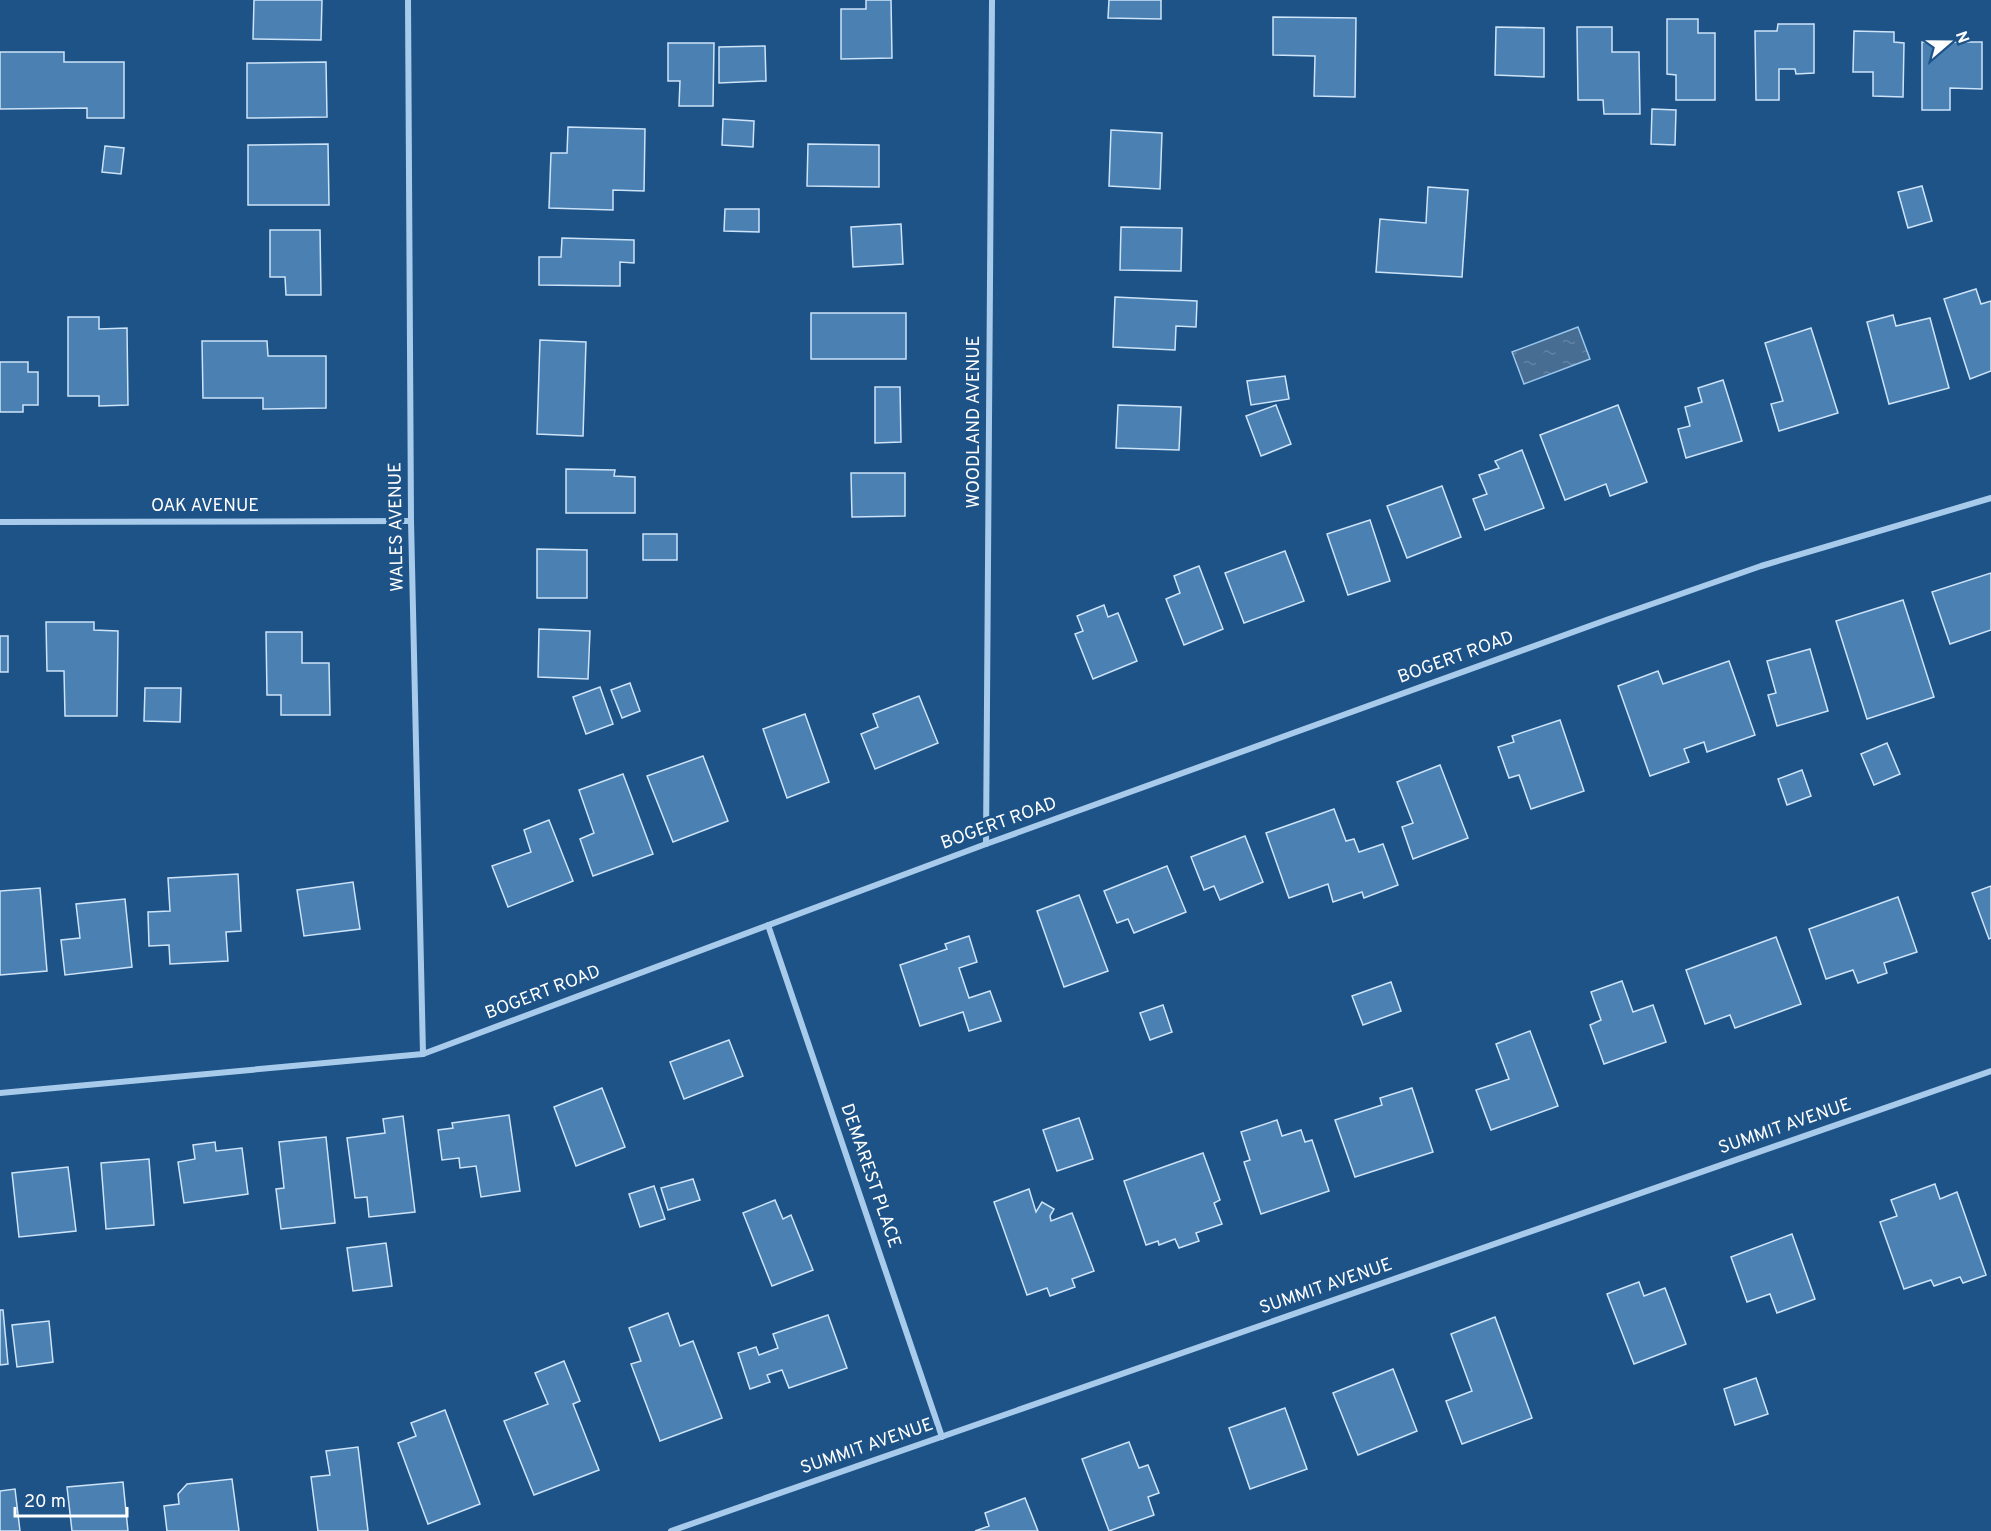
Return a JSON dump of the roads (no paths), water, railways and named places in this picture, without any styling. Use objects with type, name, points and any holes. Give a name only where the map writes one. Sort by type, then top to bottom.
[{"type":"street","name":"WALES AVENUE","points":[[408,0],[411,521],[423,1054]]},
{"type":"street","name":"WOODLAND AVENUE","points":[[986,844],[992,0]]},
{"type":"street","name":"BOGERT ROAD","points":[[0,1093],[423,1054],[986,844],[1608,619],[1739,573],[1991,498]]},
{"type":"street","name":"OAK AVENUE","points":[[0,522],[411,521]]},
{"type":"street","name":"DEMAREST PLACE","points":[[768,925],[942,1437]]},
{"type":"street","name":"SUMMIT AVENUE","points":[[671,1531],[1991,1071]]},
{"type":"water","points":[[1578,327],[1590,359],[1524,384],[1512,352]]}]
